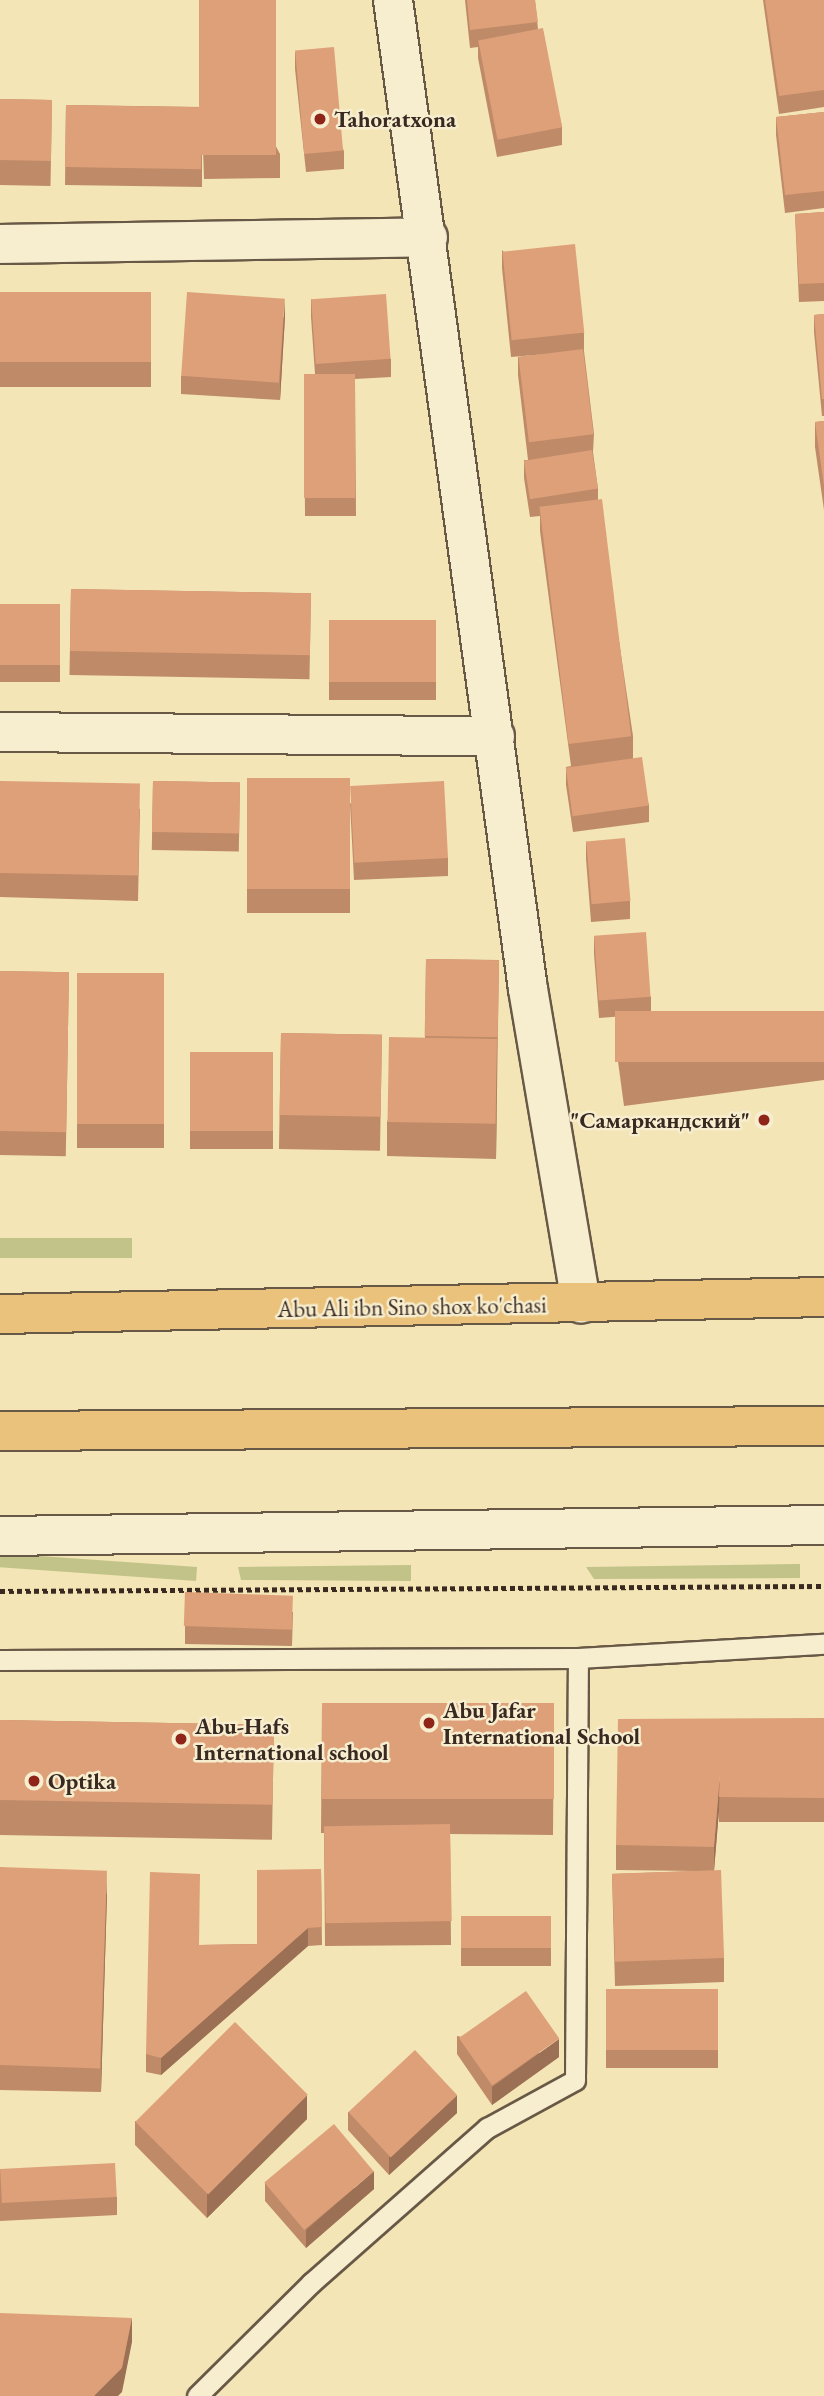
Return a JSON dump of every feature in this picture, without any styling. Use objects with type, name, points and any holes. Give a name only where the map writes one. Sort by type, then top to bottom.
[{"type":"main road","name":"Abu Ali ibn Sino shox ko'chasi","points":[[0,1314],[824,1297]]},
{"type":"main road","points":[[0,1431],[824,1426]]},
{"type":"street","points":[[393,0],[428,237],[528,989],[581,1304]]},
{"type":"street","points":[[0,244],[428,237]]},
{"type":"street","points":[[0,732],[495,736]]},
{"type":"street","points":[[0,1536],[824,1525]]},
{"type":"lane","points":[[0,1660],[579,1658],[824,1644]]},
{"type":"lane","points":[[197,2396],[311,2283],[487,2128],[575,2080],[579,1658]]},
{"type":"path","points":[[0,1591],[824,1586]]},
{"type":"green space","points":[[0,1238],[132,1238],[132,1258],[0,1258]]},
{"type":"green space","points":[[0,1553],[197,1567],[196,1581],[0,1567]]},
{"type":"green space","points":[[800,1564],[800,1578],[594,1579],[586,1567]]},
{"type":"green space","points":[[411,1565],[411,1581],[241,1580],[238,1567]]},
{"type":"building","points":[[199,0],[276,0],[276,155],[199,155]]},
{"type":"building","points":[[467,0],[535,0],[538,22],[470,30]]},
{"type":"building","points":[[765,0],[824,0],[824,90],[779,96]]},
{"type":"building","points":[[543,28],[562,127],[497,140],[478,41]]},
{"type":"building","name":"Tahoratxona","points":[[334,47],[343,151],[304,154],[295,50]]},
{"type":"building","points":[[0,99],[52,100],[51,161],[0,160]]},
{"type":"building","points":[[66,105],[202,107],[201,169],[65,167]]},
{"type":"building","points":[[824,112],[824,191],[785,195],[776,117]]},
{"type":"building","points":[[824,212],[824,283],[799,284],[795,214]]},
{"type":"building","points":[[575,244],[584,333],[512,340],[502,252]]},
{"type":"building","points":[[0,292],[151,292],[151,362],[0,362]]},
{"type":"building","points":[[187,292],[285,299],[279,383],[181,376]]},
{"type":"building","points":[[386,294],[391,359],[316,364],[311,299]]},
{"type":"building","points":[[824,314],[824,399],[822,399],[814,315]]},
{"type":"building","points":[[583,349],[593,434],[529,442],[518,357]]},
{"type":"building","points":[[304,374],[355,374],[355,498],[304,498]]},
{"type":"building","points":[[824,421],[824,486],[815,422]]},
{"type":"building","points":[[592,450],[598,489],[530,499],[524,461]]},
{"type":"building","points":[[602,499],[631,736],[569,744],[539,507]]},
{"type":"building","points":[[71,589],[311,593],[310,655],[70,651]]},
{"type":"building","points":[[0,604],[60,604],[60,665],[0,665]]},
{"type":"building","points":[[329,620],[436,620],[436,682],[329,682]]},
{"type":"building","points":[[642,757],[649,806],[573,816],[566,768]]},
{"type":"building","points":[[247,778],[350,778],[350,889],[247,889]]},
{"type":"building","points":[[0,781],[140,783],[138,875],[0,873]]},
{"type":"building","points":[[153,781],[240,783],[239,834],[152,832]]},
{"type":"building","points":[[444,781],[448,858],[354,863],[350,786]]},
{"type":"building","points":[[625,838],[630,901],[592,904],[586,841]]},
{"type":"building","points":[[646,932],[651,997],[599,1000],[594,936]]},
{"type":"building","points":[[426,959],[499,960],[498,1037],[425,1036]]},
{"type":"building","points":[[0,971],[69,972],[66,1132],[0,1131]]},
{"type":"building","points":[[77,973],[164,973],[164,1124],[77,1124]]},
{"type":"building","points":[[615,1011],[824,1011],[824,1062],[615,1062]]},
{"type":"building","points":[[281,1033],[382,1035],[381,1117],[280,1115]]},
{"type":"building","points":[[389,1037],[497,1039],[496,1124],[388,1122]]},
{"type":"building","points":[[190,1052],[273,1052],[273,1131],[190,1131]]},
{"type":"building","points":[[185,1592],[293,1596],[292,1630],[184,1626]]},
{"type":"building","points":[[322,1703],[554,1703],[554,1799],[322,1799]]},
{"type":"building","points":[[824,1718],[824,1798],[719,1797],[720,1774],[714,1847],[616,1845],[618,1719]]},
{"type":"building","points":[[0,1720],[274,1725],[273,1805],[0,1800]]},
{"type":"building","points":[[450,1824],[452,1921],[326,1923],[324,1826]]},
{"type":"building","points":[[0,1867],[107,1871],[100,2069],[0,2065]]},
{"type":"building","points":[[321,1869],[322,1927],[308,1928],[161,2058],[146,2054],[150,1872],[200,1874],[199,1945],[257,1944],[257,1870]]},
{"type":"building","points":[[721,1870],[724,1958],[615,1962],[612,1874]]},
{"type":"building","points":[[461,1916],[551,1916],[551,1948],[461,1948]]},
{"type":"building","points":[[606,1989],[718,1989],[718,2050],[606,2050]]},
{"type":"building","points":[[526,1991],[559,2039],[492,2086],[459,2038]]},
{"type":"building","points":[[235,2022],[308,2095],[208,2195],[135,2122]]},
{"type":"building","points":[[415,2050],[457,2095],[391,2157],[348,2112]]},
{"type":"building","points":[[334,2124],[374,2171],[304,2230],[264,2182]]},
{"type":"building","points":[[115,2163],[117,2197],[2,2203],[0,2169]]},
{"type":"building","points":[[0,2313],[132,2318],[122,2368],[94,2396],[0,2396]]},
{"type":"place","name":"Tahoratxona","points":[[320,119]]},
{"type":"place","name":"\"Самаркандский\"","points":[[764,1120]]},
{"type":"place","name":"Abu Jafar International School","points":[[429,1723]]},
{"type":"place","name":"Abu-Hafs International school","points":[[181,1739]]},
{"type":"place","name":"Optika","points":[[34,1781]]}]
